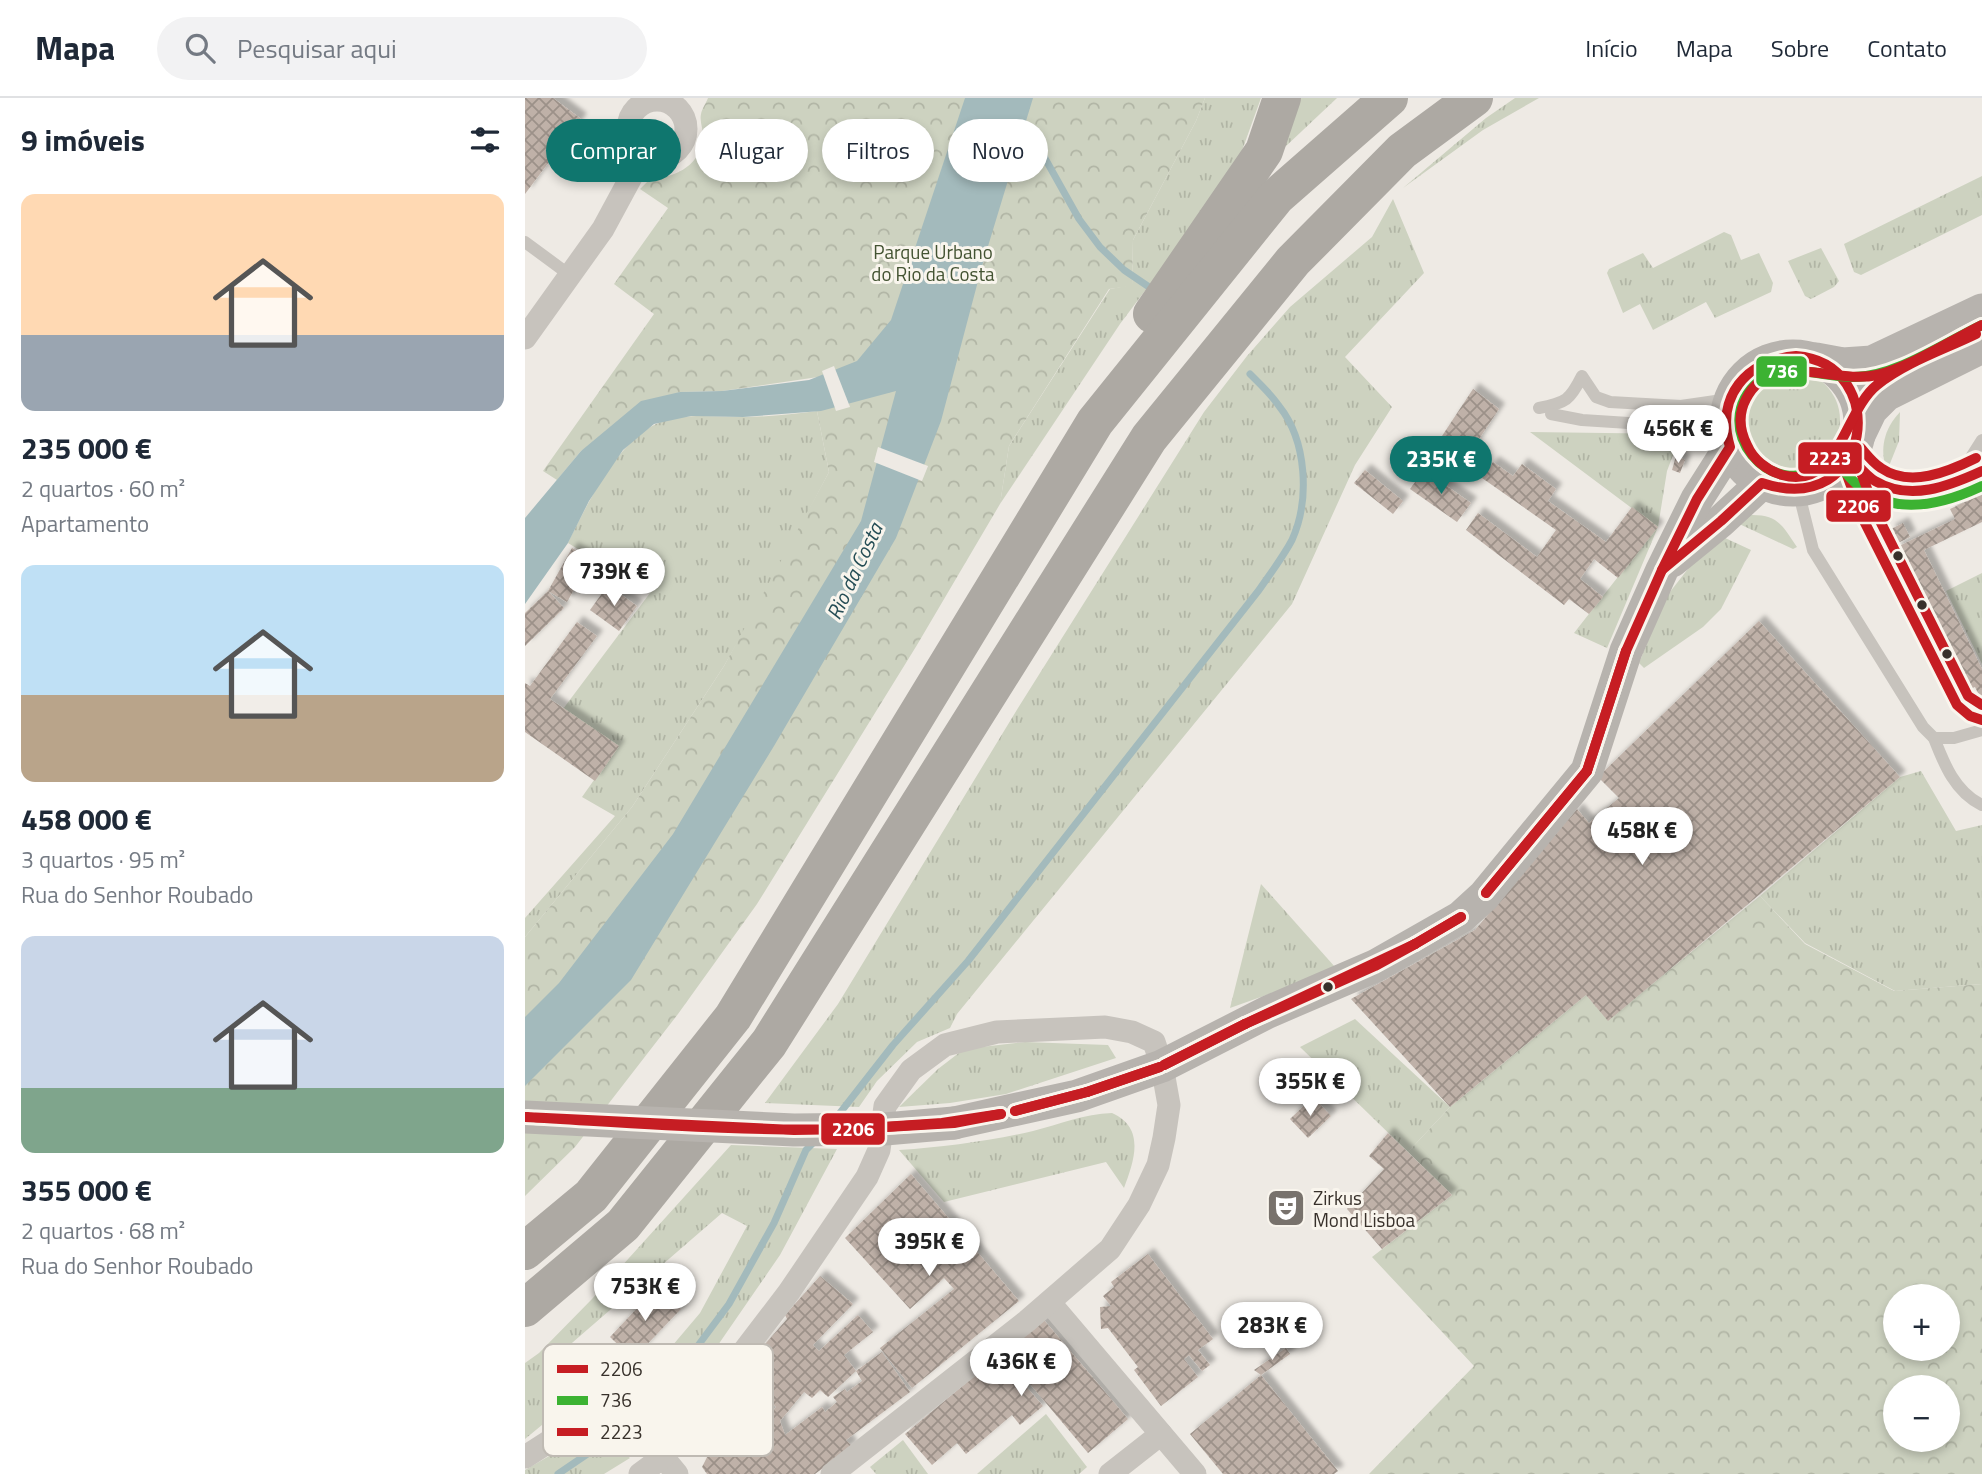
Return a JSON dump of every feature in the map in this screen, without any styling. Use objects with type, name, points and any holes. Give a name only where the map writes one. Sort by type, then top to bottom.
[{"type":"highway","points":[[525,1251],[591,1196],[733,1017],[1095,422],[1152,314],[1264,151],[1282,98]]},
{"type":"highway","points":[[1095,422],[1276,197],[1389,98]]},
{"type":"highway","points":[[525,1308],[623,1225],[769,1043],[1149,438],[1293,261],[1402,151],[1474,98]]},
{"type":"street","points":[[625,104],[664,99],[674,105],[682,113],[686,124],[686,135],[681,146]]},
{"type":"street","points":[[525,338],[603,229],[628,182]]},
{"type":"street","points":[[525,1117],[794,1130],[885,1129],[954,1123],[1077,1096],[1162,1066],[1268,1012],[1375,966],[1461,917],[1484,896],[1587,771],[1626,651],[1697,499],[1728,421],[1741,379],[1759,365],[1781,357],[1803,356],[1843,364],[1872,362],[1982,310]]},
{"type":"street","points":[[1728,421],[1747,472],[1762,483],[1781,489],[1798,490],[1816,486],[1831,478],[1851,453],[1871,410],[1886,395],[1982,347]]},
{"type":"street","points":[[1803,356],[1827,365],[1844,379],[1854,394],[1859,412],[1851,453]]},
{"type":"street","points":[[1662,569],[1762,483]]},
{"type":"street","points":[[753,1344],[867,1177],[879,1150],[885,1106],[911,1070],[945,1045],[997,1032],[1105,1027],[1132,1032],[1154,1042],[1162,1066],[1169,1105],[1164,1138],[1157,1165],[1139,1205],[1109,1250],[1050,1303],[832,1474]]},
{"type":"street","points":[[1050,1303],[1195,1474]]},
{"type":"street","points":[[1110,1474],[1161,1434]]},
{"type":"street","points":[[525,1457],[543,1445]]},
{"type":"street","points":[[640,1474],[670,1466]]},
{"type":"lane","points":[[525,242],[571,276]]},
{"type":"lane","points":[[1582,376],[1596,397],[1610,401],[1681,406],[1728,421],[1691,427],[1582,420],[1545,411],[1572,395],[1582,376]]},
{"type":"lane","points":[[1954,485],[1982,440]]},
{"type":"lane","points":[[1851,453],[1875,481],[1914,492],[1934,491],[1954,485],[1982,471]]},
{"type":"lane","points":[[1851,453],[1864,521],[1957,705],[1970,716],[1982,720]]},
{"type":"lane","points":[[1798,490],[1813,550],[1923,727],[1934,738],[1943,761],[1958,786],[1969,799],[1982,805]]},
{"type":"lane","points":[[1934,738],[1954,738],[1982,730]]},
{"type":"green space","name":"Parque Urbano do Rio da Costa","points":[[708,98],[1205,98],[1196,121],[1133,240],[1132,286],[1109,289],[1009,446],[1000,504],[917,645],[757,904],[678,1014],[575,1147],[525,1196],[525,937],[632,807],[724,666],[829,472],[817,411],[818,377],[722,391],[680,392],[581,451],[557,480],[543,471],[654,314],[614,284],[668,208],[640,189],[647,182],[681,182],[681,170],[695,159],[695,182],[808,182],[808,119],[701,119]]},
{"type":"green space","points":[[1205,98],[1261,98],[1239,159],[1211,203],[1120,324],[1000,504],[1009,446],[1110,289],[1132,285],[1133,240],[1196,121]]},
{"type":"green space","points":[[1297,98],[1337,98],[1285,147]]},
{"type":"green space","points":[[1515,98],[1539,98],[1483,130],[1403,188],[1486,118]]},
{"type":"green space","points":[[1982,176],[1982,215],[1861,275],[1854,272],[1844,244]]},
{"type":"green space","points":[[1393,199],[1424,273],[1345,357],[1392,407],[1355,465],[1292,604],[957,1014],[950,1028],[917,1042],[877,1081],[859,1107],[765,1103],[838,1004],[1018,708],[1204,412],[1247,356],[1290,307],[1372,237]]},
{"type":"green space","points":[[1724,232],[1731,235],[1741,260],[1759,253],[1773,283],[1771,292],[1715,318],[1706,302],[1653,330],[1640,304],[1623,313],[1607,273],[1609,269],[1643,253],[1653,268]]},
{"type":"green space","points":[[1821,248],[1839,281],[1834,287],[1811,299],[1805,296],[1788,261]]},
{"type":"green space","points":[[1790,370],[1809,374],[1825,385],[1836,401],[1840,420],[1836,439],[1825,455],[1809,466],[1790,470],[1771,466],[1755,455],[1744,439],[1740,420],[1744,401],[1755,385],[1771,374]]},
{"type":"green space","points":[[817,411],[829,472],[766,592],[724,666],[632,807],[525,937],[525,918],[615,816],[582,797],[618,746],[563,709],[650,593],[568,543],[594,494],[616,459],[629,445],[642,432],[666,420]]},
{"type":"green space","points":[[1900,412],[1899,441],[1887,471],[1883,455],[1884,440],[1890,425]]},
{"type":"green space","points":[[1530,432],[1681,434],[1667,471],[1658,527],[1607,648],[1574,633],[1657,527]]},
{"type":"green space","points":[[1749,515],[1767,516],[1778,522],[1797,547],[1793,549],[1735,522]]},
{"type":"green space","points":[[1723,537],[1751,550],[1721,609],[1703,627],[1644,668],[1639,663],[1666,597],[1691,565]]},
{"type":"green space","points":[[1982,573],[1982,664],[1946,591]]},
{"type":"green space","points":[[1921,771],[1956,831],[1982,825],[1982,984],[1895,991],[1805,943],[1760,896],[1900,777]]},
{"type":"green space","points":[[1261,884],[1335,967],[1311,979],[1230,1008]]},
{"type":"green space","points":[[1760,896],[1805,944],[1894,991],[1982,984],[1982,1474],[1369,1474],[1474,1366],[1372,1257],[1452,1195],[1408,1152],[1450,1107],[1586,995],[1608,1020]]},
{"type":"green space","points":[[1355,1019],[1450,1107],[1408,1152],[1300,1047]]},
{"type":"green space","points":[[1025,1042],[1108,1045],[1116,1058],[1006,1094],[950,1103],[899,1107],[938,1069],[964,1049]]},
{"type":"green space","points":[[1112,1113],[1130,1127],[1135,1146],[1124,1188],[1106,1162],[944,1202],[899,1150],[1000,1138],[1082,1117]]},
{"type":"green space","points":[[731,1145],[837,1149],[780,1255],[719,1344],[674,1344],[700,1313],[747,1226],[722,1213],[571,1344],[548,1344]]},
{"type":"green space","points":[[543,1349],[543,1424],[525,1439],[525,1363]]},
{"type":"green space","points":[[1046,1414],[1087,1467],[1079,1474],[977,1474]]},
{"type":"green space","points":[[903,1440],[928,1474],[876,1474],[870,1467]]},
{"type":"green space","points":[[549,1456],[630,1458],[604,1474],[525,1474],[525,1470]]},
{"type":"water","points":[[965,98],[1033,98],[1027,119],[958,119]]},
{"type":"water","name":"Rio da Costa","points":[[948,149],[948,182],[1008,182],[941,421],[896,538],[774,746],[631,980],[525,1086],[525,1017],[559,983],[673,834],[861,521],[896,391],[821,411],[743,417],[691,416],[654,424],[623,450],[589,501],[568,543],[525,604],[525,518],[581,451],[641,401],[680,392],[722,391],[809,380],[857,361],[891,320]]},
{"type":"pier","points":[[834,366],[850,407],[836,411],[822,371]]},
{"type":"pier","points":[[878,447],[928,466],[922,481],[874,462]]},
{"type":"building","points":[[525,98],[553,98],[581,119],[546,119],[546,166],[525,194]]},
{"type":"building","points":[[1473,389],[1499,409],[1469,454],[1442,436]]},
{"type":"building","points":[[1676,456],[1685,460],[1680,473],[1672,470]]},
{"type":"building","points":[[1493,462],[1513,476],[1522,464],[1556,489],[1548,501],[1606,542],[1632,507],[1658,527],[1618,578],[1594,559],[1580,579],[1603,597],[1589,614],[1569,599],[1564,605],[1466,530],[1478,513],[1537,557],[1556,530],[1482,478]]},
{"type":"building","points":[[1365,470],[1403,501],[1393,514],[1354,483]]},
{"type":"building","points":[[1424,470],[1471,503],[1457,522],[1410,489]]},
{"type":"building","points":[[1982,494],[1982,522],[1924,550],[1982,669],[1982,701],[1975,687],[1965,691],[1895,548],[1955,519],[1950,509]]},
{"type":"building","points":[[1903,523],[1910,537],[1896,544],[1889,530]]},
{"type":"building","points":[[572,548],[591,559],[567,602],[548,591]]},
{"type":"building","points":[[608,585],[637,606],[619,631],[590,610]]},
{"type":"building","points":[[548,591],[564,608],[525,646],[525,613]]},
{"type":"building","points":[[1759,621],[1900,777],[1608,1021],[1586,995],[1450,1107],[1351,999],[1475,930],[1577,809],[1589,823],[1619,798],[1598,777]]},
{"type":"building","points":[[577,622],[597,636],[550,699],[619,746],[595,781],[525,732],[525,683],[530,686]]},
{"type":"building","points":[[1313,1097],[1331,1116],[1308,1138],[1290,1119]]},
{"type":"building","points":[[1388,1133],[1452,1195],[1382,1249],[1347,1209],[1384,1169],[1369,1156]]},
{"type":"building","points":[[911,1174],[1019,1301],[912,1388],[880,1348],[954,1289],[944,1278],[910,1309],[845,1238]]},
{"type":"building","points":[[1148,1254],[1213,1339],[1198,1350],[1210,1365],[1202,1371],[1189,1355],[1184,1359],[1198,1377],[1161,1406],[1134,1370],[1138,1367],[1108,1328],[1101,1329],[1100,1307],[1111,1306],[1103,1296],[1114,1287],[1111,1282]]},
{"type":"building","points":[[820,1276],[853,1304],[813,1345],[819,1351],[858,1315],[873,1332],[844,1355],[856,1371],[882,1352],[910,1392],[846,1440],[852,1446],[815,1474],[707,1474],[702,1467],[708,1456],[773,1456],[773,1410],[776,1407],[773,1404],[773,1344],[765,1344],[787,1319],[785,1315]],"holes":[[[856,1371],[862,1381],[847,1392],[845,1389],[833,1397],[837,1402],[825,1412],[822,1407],[785,1435],[780,1421],[804,1392],[812,1398],[820,1390],[828,1397]]]},
{"type":"building","points":[[657,1287],[681,1309],[647,1344],[617,1344],[610,1337]]},
{"type":"building","points":[[1043,1319],[1128,1419],[1088,1453],[1014,1365],[1010,1368],[1043,1406],[1020,1425],[1012,1415],[966,1454],[957,1443],[932,1465],[905,1434]]},
{"type":"building","points":[[1286,1348],[1290,1354],[1261,1375],[1254,1370]]},
{"type":"building","points":[[1261,1375],[1338,1471],[1334,1474],[1223,1474],[1190,1434]]},
{"type":"waterway","points":[[1048,164],[1079,219],[1100,247],[1124,270],[1155,291]]},
{"type":"waterway","points":[[836,1118],[893,1045],[968,961],[1259,590],[1292,540],[1298,524],[1303,489],[1300,453],[1288,420],[1273,397],[1250,374]]},
{"type":"waterway","points":[[699,1344],[729,1304],[774,1223],[806,1150],[814,1142]]},
{"type":"waterway","points":[[558,1474],[584,1456]]},
{"type":"transit line","name":"736","points":[[1841,448],[1826,464],[1805,474],[1785,475],[1767,468],[1752,455],[1742,438],[1739,419],[1744,399],[1759,381],[1769,375],[1792,371],[1843,377],[1870,376],[1919,358],[1982,325]]},
{"type":"transit line","name":"2223","points":[[1976,334],[1912,363],[1877,385],[1856,412],[1839,446],[1816,471],[1801,477],[1776,473],[1756,459],[1747,445],[1742,433],[1743,405],[1757,384],[1771,375],[1787,372],[1860,377],[1877,375],[1916,360],[1982,325]]},
{"type":"transit line","name":"2206","points":[[1796,356],[1826,365],[1847,384],[1857,409],[1857,436],[1847,461],[1828,480],[1800,488],[1762,483],[1662,570],[1697,499],[1730,447],[1726,429],[1727,412],[1731,397],[1739,384],[1749,373],[1762,365],[1796,356]]},
{"type":"transit line","name":"2223","points":[[1861,448],[1881,468],[1904,477],[1941,473],[1976,458]]},
{"type":"transit line","name":"2206","points":[[1851,458],[1875,481],[1902,490],[1916,491],[1943,486],[1982,471]]},
{"type":"transit line","name":"2223","points":[[1857,462],[1877,515],[1968,696],[1982,705]]},
{"type":"transit line","name":"2206","points":[[1844,467],[1864,521],[1957,705],[1970,716],[1982,720]]},
{"type":"transit line","name":"736","points":[[1841,468],[1865,491],[1879,499],[1908,505],[1939,502],[1982,486]]},
{"type":"transit line","name":"2206","points":[[1626,651],[1662,570]]},
{"type":"transit line","name":"2206","points":[[1587,771],[1626,651]]},
{"type":"transit line","name":"2206","points":[[1587,771],[1626,651]]},
{"type":"transit line","name":"2206","points":[[1486,893],[1587,771]]},
{"type":"transit line","name":"2206","points":[[1486,893],[1587,771]]},
{"type":"transit line","name":"2206","points":[[1415,944],[1461,917]]},
{"type":"transit line","name":"2206","points":[[1415,944],[1461,917]]},
{"type":"transit line","name":"2206","points":[[1245,1024],[1415,944]]},
{"type":"transit line","name":"2206","points":[[1245,1024],[1375,966],[1415,944]]},
{"type":"transit line","name":"2206","points":[[1164,1065],[1245,1024]]},
{"type":"transit line","name":"2206","points":[[1164,1065],[1245,1024]]},
{"type":"transit line","name":"2206","points":[[1087,1092],[1160,1067]]},
{"type":"transit line","name":"2206","points":[[1087,1092],[1160,1067]]},
{"type":"transit line","name":"2206","points":[[1015,1111],[1087,1092]]},
{"type":"transit line","name":"2206","points":[[1015,1111],[1087,1092]]},
{"type":"transit line","name":"2206","points":[[853,1129],[942,1123],[1001,1114]]},
{"type":"transit line","name":"2206","points":[[853,1129],[954,1123],[1001,1114]]},
{"type":"transit line","name":"2206","points":[[525,1117],[730,1128],[771,1129],[812,1130],[853,1129],[794,1130],[525,1117]]},
{"type":"place","name":"Zirkus Mond Lisboa","points":[[1286,1208]]}]
